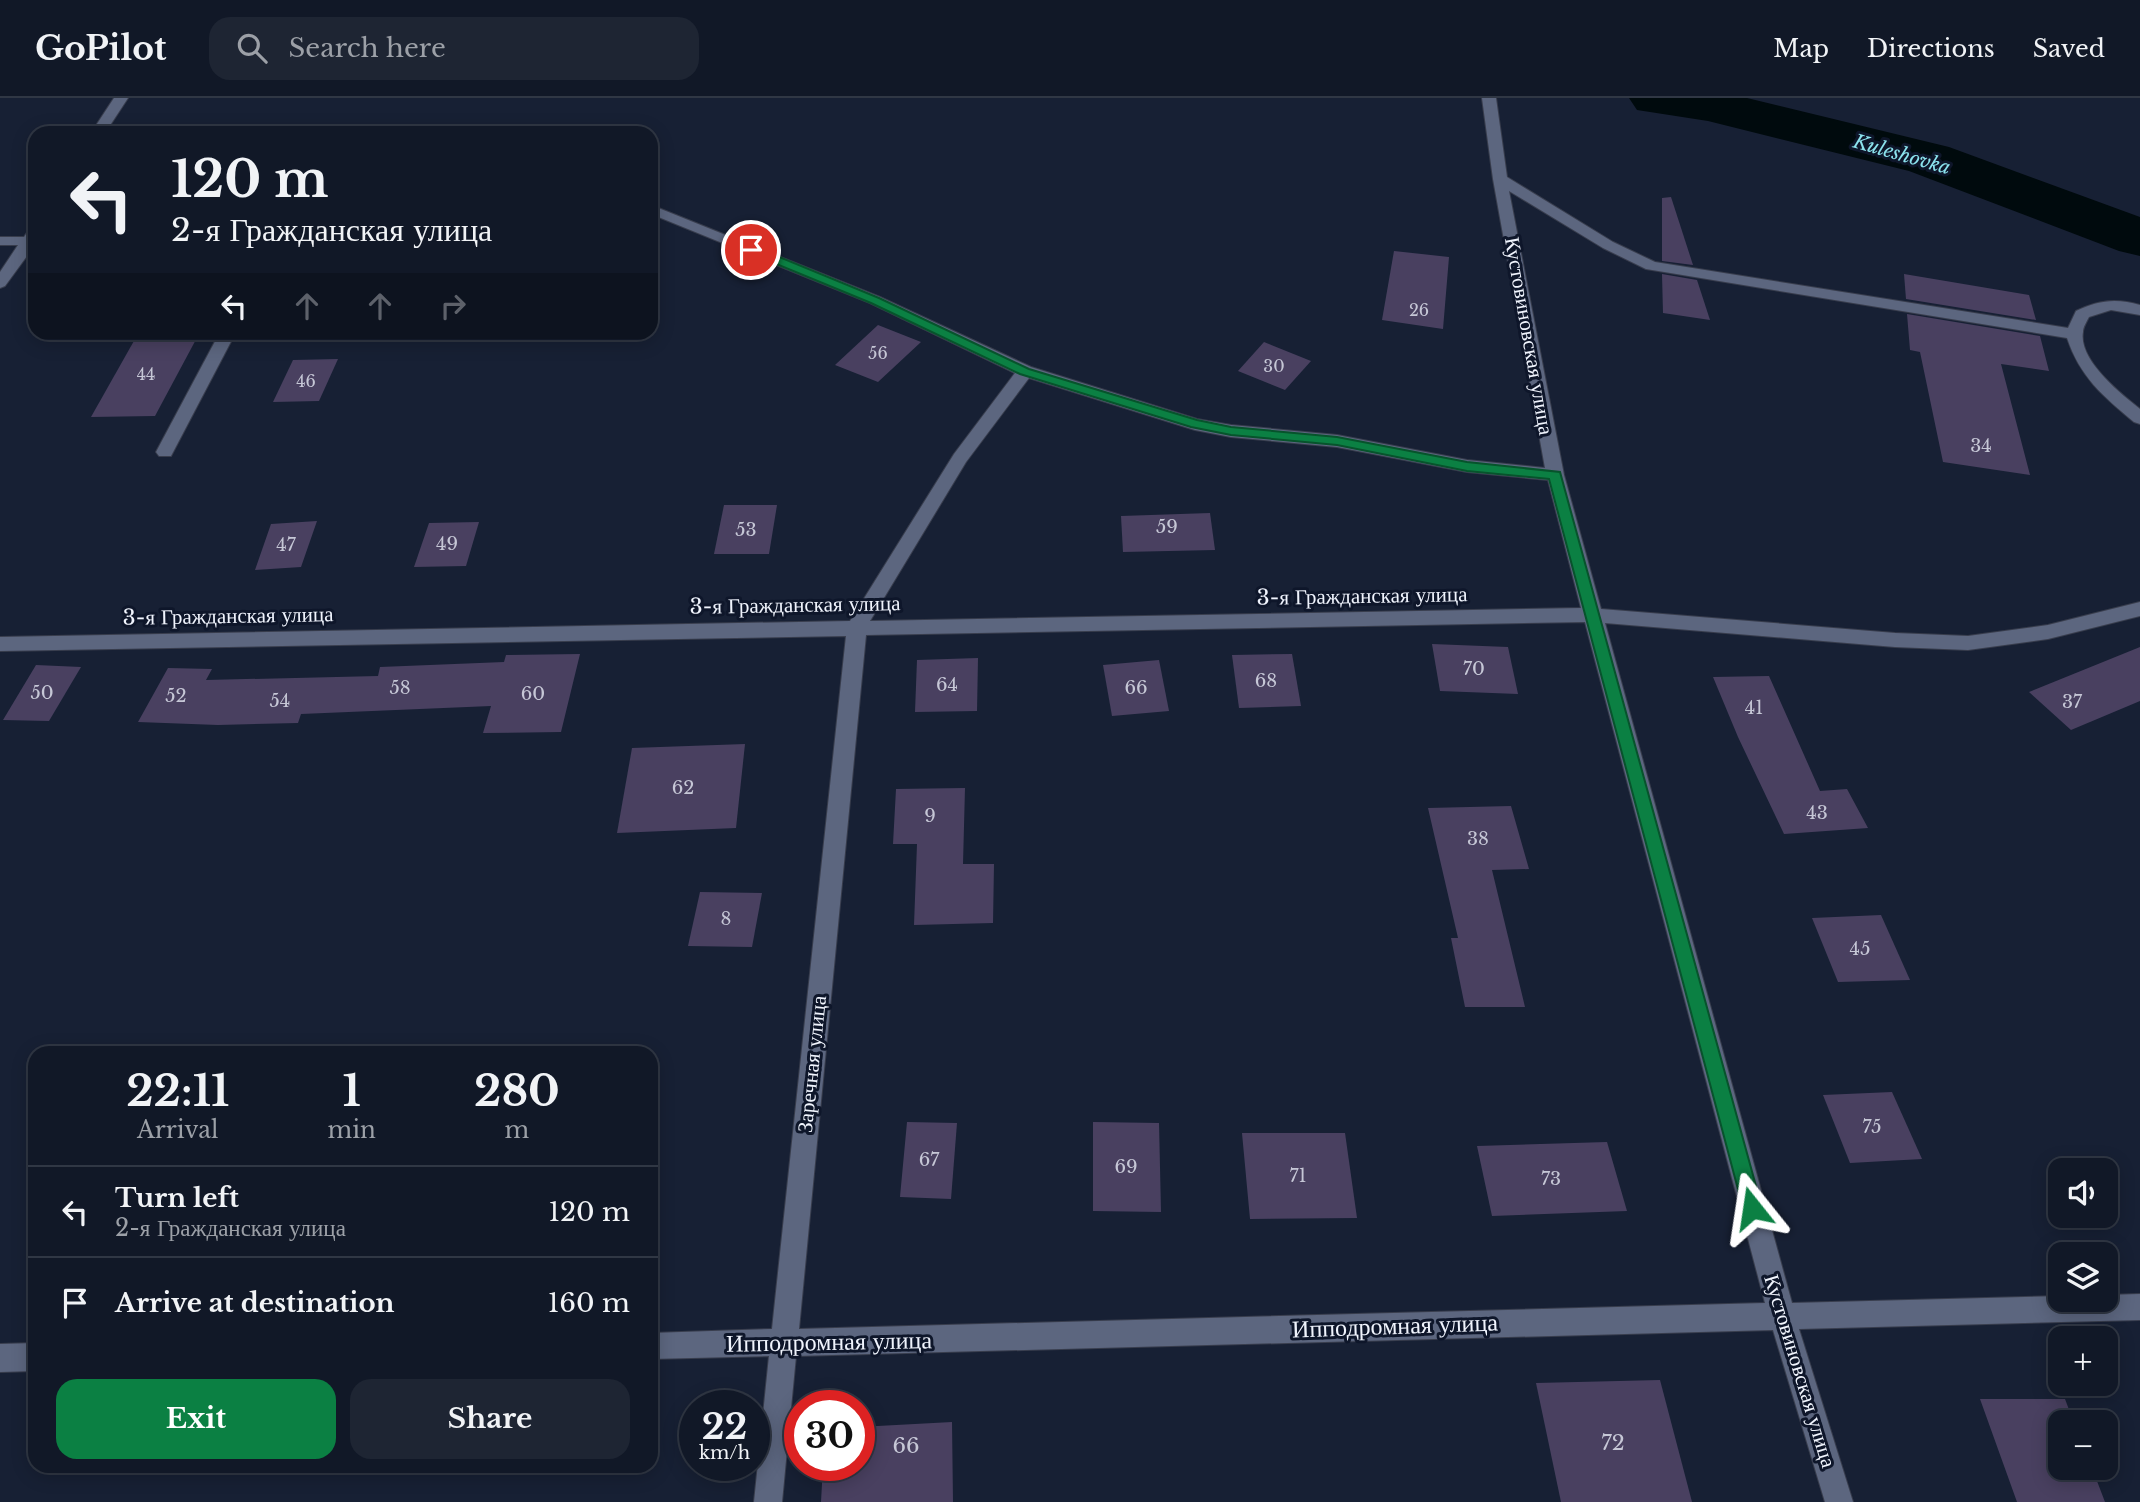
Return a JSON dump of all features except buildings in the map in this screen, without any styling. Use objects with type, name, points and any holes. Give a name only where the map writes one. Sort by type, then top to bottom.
[{"type":"street","points":[[103,126],[121,98]]},
{"type":"street","name":"Кустовиновская улица","points":[[1489,98],[1500,179],[1555,475],[1782,1316],[1839,1502]]},
{"type":"street","points":[[1500,179],[1608,245],[1651,266],[2074,334]]},
{"type":"street","points":[[658,212],[875,300],[1025,371],[1195,424],[1219,429],[1337,441],[1467,466],[1555,475]]},
{"type":"street","points":[[0,241],[28,238]]},
{"type":"street","points":[[0,283],[28,245]]},
{"type":"street","points":[[2140,310],[2116,303],[2101,304],[2082,314],[2074,334],[2084,362],[2112,394],[2140,418]]},
{"type":"street","points":[[165,452],[224,340]]},
{"type":"street","points":[[857,626],[960,458],[1025,371]]},
{"type":"street","name":"3-я Гражданская улица","points":[[0,643],[1591,615],[1895,640],[1968,643],[2048,632],[2140,609]]},
{"type":"street","name":"Заречная улица","points":[[768,1502],[857,626]]},
{"type":"street","name":"Ипподромная улица","points":[[658,1346],[2140,1307]]},
{"type":"street","points":[[0,1358],[28,1357]]},
{"type":"waterway","name":"Kuleshovka","points":[[1656,98],[1708,105],[1929,159],[2140,238]]},
{"type":"route","points":[[751,250],[875,300],[1025,371],[1195,424],[1231,431],[1337,441],[1467,466],[1555,475],[1752,1208]]}]
